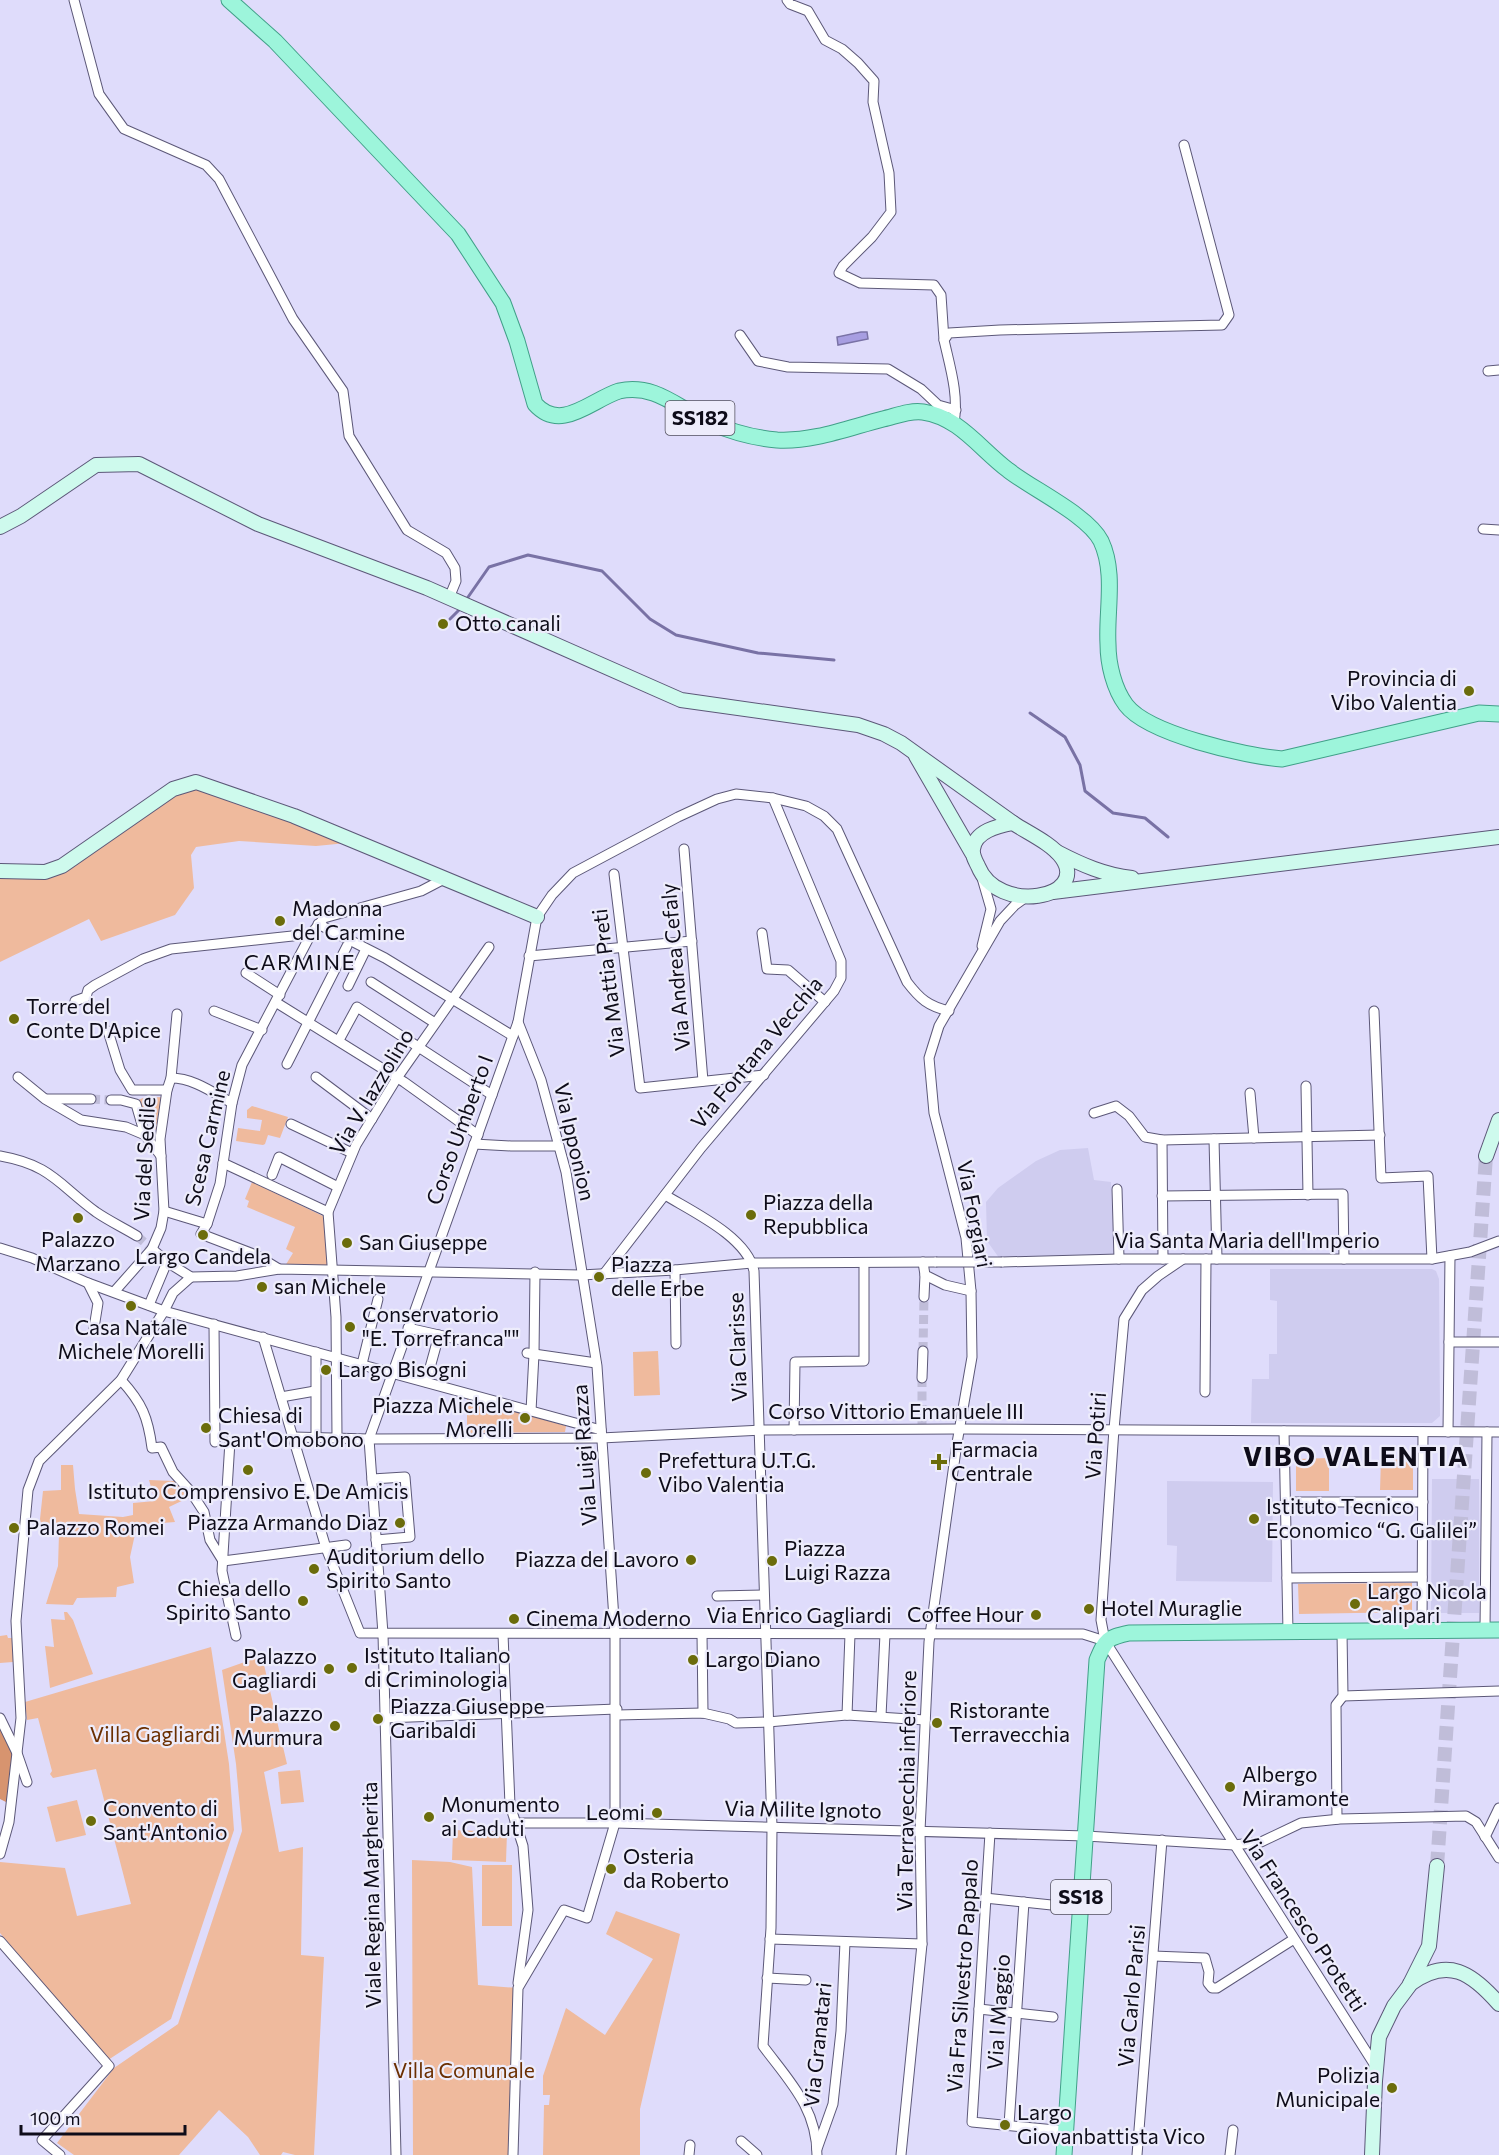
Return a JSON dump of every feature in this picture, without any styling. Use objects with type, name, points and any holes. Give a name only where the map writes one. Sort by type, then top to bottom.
[{"type":"main road","name":"SS182","points":[[229,0],[247,14],[283,50],[458,234],[503,303],[517,341],[535,404],[542,411],[558,417],[570,415],[611,394],[629,389],[647,390],[709,423],[735,432],[758,438],[805,439],[905,413],[922,412],[943,417],[955,416],[1007,470],[1082,520],[1101,541],[1109,567],[1108,645],[1113,675],[1120,695],[1127,706],[1148,721],[1171,732],[1230,751],[1256,757],[1282,759],[1479,713],[1499,714]]},
{"type":"main road","points":[[1105,1641],[1129,1633],[1492,1630]]},
{"type":"main road","name":"SS18","points":[[1064,2155],[1097,1660],[1105,1641]]},
{"type":"street","points":[[74,0],[99,94],[124,129],[206,165],[219,179],[293,319],[343,392],[349,435],[407,530],[446,553],[455,568],[456,580],[449,598]]},
{"type":"street","points":[[788,0],[790,4],[808,11],[825,40],[842,49],[874,81],[873,102],[889,173],[891,212],[839,273],[860,283],[934,285],[940,295],[955,416]]},
{"type":"street","points":[[944,340],[949,333],[1000,330],[1222,325],[1229,315],[1184,145]]},
{"type":"street","points":[[740,335],[758,361],[789,367],[888,369],[921,389],[938,405],[955,416]]},
{"type":"street","points":[[1488,370],[1499,370]]},
{"type":"street","points":[[0,527],[21,516],[96,465],[139,464],[258,524],[449,598],[681,700],[858,725],[884,734],[901,743],[1057,852],[1113,876],[1152,881]]},
{"type":"street","points":[[1483,529],[1499,530]]},
{"type":"street","points":[[915,754],[972,853],[982,876],[991,909],[978,961]]},
{"type":"street","points":[[0,871],[45,872],[62,866],[77,858],[125,821],[173,789],[196,782],[294,816],[537,917],[552,895],[573,873],[678,817],[717,799],[736,794],[773,798],[806,806],[824,816],[837,829],[907,982],[921,1000],[950,1011]]},
{"type":"street","name":"Via Fontana Vecchia","points":[[603,1275],[701,1148],[825,1002],[841,978],[841,961],[773,798]]},
{"type":"street","points":[[972,853],[974,843],[980,835],[1000,825],[1013,823]]},
{"type":"street","points":[[982,876],[1000,891],[1026,897],[1499,837]]},
{"type":"street","name":"Via Andrea Cefaly","points":[[684,849],[703,1081]]},
{"type":"street","points":[[1053,892],[1067,878],[1067,868],[1057,852]]},
{"type":"street","name":"Via Mattia Preti","points":[[614,874],[640,1088],[703,1081]]},
{"type":"street","points":[[444,879],[421,891],[324,918],[318,924],[385,958],[513,1036]]},
{"type":"street","points":[[978,961],[1000,921],[1026,897]]},
{"type":"street","name":"Corso Umberto I","points":[[383,1634],[369,1439],[518,1022],[537,917]]},
{"type":"street","name":"Scesa Carmine","points":[[279,1269],[256,1255],[201,1234],[207,1224],[220,1184],[232,1103],[242,1065],[318,924]]},
{"type":"street","points":[[762,933],[766,969],[788,970],[825,1002]]},
{"type":"street","points":[[75,1002],[86,997],[88,990],[143,959],[171,949],[311,934]]},
{"type":"street","points":[[530,956],[692,941]]},
{"type":"street","points":[[287,1064],[347,946]]},
{"type":"street","name":"Via V. Iazzolino","points":[[337,1437],[337,1357],[328,1212],[352,1154],[372,1119],[397,1078],[489,947]]},
{"type":"street","points":[[348,986],[366,949]]},
{"type":"street","name":"Via Forgiari","points":[[960,1429],[972,1357],[971,1291],[966,1238],[934,1113],[929,1058],[939,1026],[978,961]]},
{"type":"street","points":[[246,973],[309,1022],[397,1078],[476,1139],[559,1146]]},
{"type":"street","points":[[371,982],[435,1023]]},
{"type":"street","points":[[339,1040],[357,1007],[492,1095]]},
{"type":"street","points":[[214,1011],[262,1030]]},
{"type":"street","points":[[1374,1011],[1381,1178],[1428,1176],[1432,1259]]},
{"type":"street","name":"Via del Sedile","points":[[114,1292],[152,1249],[161,1228],[164,1211],[160,1139],[167,1090],[171,1078],[177,1014]]},
{"type":"street","name":"Via Ipponion","points":[[518,1022],[541,1080],[566,1172],[581,1275]]},
{"type":"street","points":[[108,1031],[120,1070],[132,1090],[167,1090]]},
{"type":"street","points":[[703,1081],[764,1075]]},
{"type":"street","points":[[18,1077],[45,1099],[81,1120],[126,1127],[145,1135]]},
{"type":"street","points":[[316,1077],[372,1119]]},
{"type":"street","points":[[171,1078],[183,1078],[194,1082],[232,1103]]},
{"type":"street","points":[[1306,1086],[1308,1195]]},
{"type":"street","points":[[1250,1093],[1254,1138]]},
{"type":"street","points":[[45,1099],[91,1099]]},
{"type":"street","points":[[111,1100],[136,1104],[145,1135],[161,1156]]},
{"type":"street","points":[[1094,1113],[1116,1106],[1129,1116],[1145,1137],[1162,1140],[1380,1135]]},
{"type":"street","points":[[1486,1156],[1499,1120]]},
{"type":"street","points":[[291,1124],[352,1154]]},
{"type":"street","points":[[1214,1139],[1217,1258]]},
{"type":"street","points":[[1162,1140],[1163,1259]]},
{"type":"street","points":[[0,1156],[19,1159],[43,1168],[97,1212],[137,1236]]},
{"type":"street","points":[[272,1175],[279,1157],[338,1186]]},
{"type":"street","points":[[223,1163],[328,1212]]},
{"type":"street","points":[[1117,1189],[1119,1259]]},
{"type":"street","points":[[1162,1196],[1343,1194],[1344,1259]]},
{"type":"street","points":[[665,1195],[711,1222],[739,1244],[752,1263]]},
{"type":"street","points":[[164,1211],[207,1224]]},
{"type":"street","name":"Via Santa Maria dell'Imperio","points":[[191,1277],[237,1276],[279,1269],[603,1275],[752,1263],[1217,1258],[1432,1259],[1495,1243]]},
{"type":"street","points":[[0,1248],[32,1258],[88,1283],[164,1311],[531,1411],[601,1434]]},
{"type":"street","points":[[0,1854],[9,1822],[21,1718],[15,1621],[28,1490],[39,1461],[121,1380],[173,1293],[191,1277],[167,1262],[152,1249]]},
{"type":"street","points":[[1448,1432],[1450,1256]]},
{"type":"street","name":"Via Potiri","points":[[1105,1641],[1101,1620],[1124,1319],[1142,1290],[1183,1259]]},
{"type":"street","points":[[1205,1392],[1206,1259]]},
{"type":"street","points":[[149,1305],[167,1262]]},
{"type":"street","points":[[923,1262],[924,1297]]},
{"type":"street","name":"Via Clarisse","points":[[752,1263],[771,1827],[770,1939],[763,2046],[805,2101],[813,2120],[817,2153]]},
{"type":"street","points":[[794,1430],[795,1362],[864,1361],[864,1268]]},
{"type":"street","points":[[675,1270],[676,1344]]},
{"type":"street","points":[[531,1411],[534,1272]]},
{"type":"street","name":"Via Luigi Razza","points":[[518,1988],[564,1910],[587,1918],[615,1823],[617,1712],[615,1634],[596,1363],[581,1275]]},
{"type":"street","points":[[925,1275],[945,1285],[971,1291]]},
{"type":"street","points":[[88,1283],[98,1303],[94,1328]]},
{"type":"street","points":[[362,1364],[378,1299]]},
{"type":"street","points":[[214,1324],[215,1442]]},
{"type":"street","points":[[408,1328],[470,1342]]},
{"type":"street","points":[[426,1382],[440,1335]]},
{"type":"street","points":[[263,1337],[326,1548],[360,1633],[383,1634]]},
{"type":"street","points":[[1449,1342],[1499,1342]]},
{"type":"street","points":[[922,1378],[923,1351]]},
{"type":"street","points":[[316,1352],[316,1437]]},
{"type":"street","points":[[531,1354],[596,1363]]},
{"type":"street","points":[[121,1380],[132,1392],[148,1421],[156,1448],[204,1512],[210,1540],[223,1561]]},
{"type":"street","points":[[282,1397],[315,1391]]},
{"type":"street","name":"Corso Vittorio Emanuele III","points":[[294,1437],[369,1439],[922,1428],[1499,1432]]},
{"type":"street","name":"Via Terravecchia inferiore","points":[[901,2155],[922,1944],[920,1831],[930,1634],[960,1429]]},
{"type":"street","points":[[1284,1431],[1288,1632]]},
{"type":"street","points":[[1422,1631],[1423,1432]]},
{"type":"street","points":[[1487,1432],[1492,1630]]},
{"type":"street","points":[[230,1441],[222,1571],[236,1636]]},
{"type":"street","points":[[372,1479],[405,1477],[410,1527],[410,1537],[376,1540]]},
{"type":"street","points":[[1286,1502],[1423,1502]]},
{"type":"street","points":[[223,1561],[346,1545]]},
{"type":"street","points":[[1287,1578],[1422,1577]]},
{"type":"street","points":[[717,1596],[763,1595]]},
{"type":"street","points":[[1337,1819],[1336,1705],[1343,1696],[1342,1632]]},
{"type":"street","name":"Via Enrico Gagliardi","points":[[383,1634],[1083,1634],[1105,1641]]},
{"type":"street","name":"Viale Regina Margherita","points":[[383,1634],[396,2155]]},
{"type":"street","points":[[503,1634],[510,1805],[523,1846],[528,1910],[518,1988],[513,2155]]},
{"type":"street","points":[[702,1634],[703,1713]]},
{"type":"street","points":[[848,1715],[850,1634]]},
{"type":"street","points":[[881,1716],[885,1634]]},
{"type":"street","name":"Via Francesco Protetti","points":[[1105,1641],[1376,2067]]},
{"type":"street","points":[[1343,1696],[1499,1691]]},
{"type":"street","points":[[385,1718],[506,1713],[617,1712],[703,1713],[736,1723],[848,1715],[925,1720]]},
{"type":"street","points":[[0,1718],[17,1753],[27,1782]]},
{"type":"street","points":[[1485,1837],[1499,1808]]},
{"type":"street","name":"Via Milite Ignoto","points":[[514,1823],[615,1823],[990,1833],[1234,1845],[1261,1842],[1301,1822],[1466,1816],[1476,1822],[1499,1858]]},
{"type":"street","name":"Via Fra Silvestro Pappalo","points":[[990,1833],[972,2122],[1009,2126]]},
{"type":"street","name":"Via Carlo Parisi","points":[[1137,2155],[1162,1840]]},
{"type":"street","points":[[1372,2155],[1379,2037],[1429,1946],[1437,1866]]},
{"type":"street","points":[[985,1898],[1061,1906]]},
{"type":"street","name":"Via I Maggio","points":[[1009,2126],[1024,1902]]},
{"type":"street","points":[[770,1939],[922,1944]]},
{"type":"street","points":[[1153,1956],[1204,1958],[1209,1972],[1208,1983],[1212,1988],[1217,1988],[1294,1939]]},
{"type":"street","points":[[0,1941],[110,2066],[42,2140],[60,2155]]},
{"type":"street","name":"Via Granatari","points":[[817,2153],[833,2104],[841,2031],[845,1942]]},
{"type":"street","points":[[1429,1946],[1434,1959],[1444,1970]]},
{"type":"street","points":[[1409,1986],[1422,1976],[1444,1970],[1463,1972],[1482,1984],[1499,2004]]},
{"type":"street","points":[[767,1978],[806,1980]]},
{"type":"street","points":[[979,2009],[1053,2017]]},
{"type":"street","points":[[1009,2126],[1066,2131]]},
{"type":"street","points":[[1230,2155],[1233,2130]]},
{"type":"street","points":[[741,2141],[757,2155]]},
{"type":"street","points":[[1064,2155],[1070,2155]]},
{"type":"shaded area","points":[[867,332],[868,339],[838,345],[837,337]]},
{"type":"shaded area","points":[[1088,1148],[1094,1180],[1111,1182],[1114,1259],[1002,1262],[987,1241],[986,1202],[998,1188],[1036,1161],[1060,1150]]},
{"type":"shaded area","points":[[1270,1269],[1432,1269],[1436,1271],[1439,1279],[1440,1416],[1432,1423],[1251,1423],[1252,1379],[1269,1379],[1269,1354],[1277,1354],[1277,1301],[1270,1300]]},
{"type":"shaded area","points":[[1432,1479],[1479,1479],[1479,1613],[1431,1613]]},
{"type":"shaded area","points":[[1167,1481],[1273,1482],[1272,1582],[1176,1581],[1177,1546],[1167,1545]]},
{"type":"shaded area","points":[[0,1718],[17,1753],[10,1804],[0,1799]]},
{"type":"green space","points":[[185,784],[357,842],[316,846],[239,841],[196,847],[191,855],[194,888],[175,915],[101,941],[89,919],[0,962],[0,871],[45,872]]},
{"type":"green space","points":[[163,1097],[158,1133],[136,1101],[143,1098]]},
{"type":"green space","points":[[252,1106],[288,1117],[280,1138],[268,1135],[263,1145],[236,1141],[238,1128],[260,1131],[262,1120],[247,1118],[247,1110]]},
{"type":"green space","points":[[252,1182],[325,1217],[329,1266],[285,1266],[293,1253],[286,1249],[295,1227],[247,1207],[249,1201],[245,1199]]},
{"type":"green space","points":[[658,1351],[660,1395],[634,1396],[633,1352]]},
{"type":"green space","points":[[467,1398],[566,1426],[565,1432],[467,1433]]},
{"type":"green space","points":[[1329,1458],[1329,1491],[1296,1491],[1296,1459]]},
{"type":"green space","points":[[1381,1459],[1413,1460],[1413,1490],[1380,1490]]},
{"type":"green space","points":[[61,1465],[73,1465],[79,1514],[123,1517],[133,1515],[133,1503],[155,1501],[149,1480],[174,1481],[190,1497],[169,1507],[175,1522],[137,1525],[130,1557],[134,1583],[117,1587],[116,1597],[77,1598],[73,1605],[46,1604],[58,1566],[59,1534],[43,1534],[40,1519],[43,1491],[61,1490]]},
{"type":"green space","points":[[1412,1583],[1412,1612],[1299,1614],[1298,1584]]},
{"type":"green space","points":[[64,1612],[67,1612],[73,1620],[93,1674],[50,1688],[45,1646],[54,1647],[51,1619],[65,1620]]},
{"type":"green space","points":[[7,1635],[8,1638],[13,1638],[13,1662],[0,1663],[0,1636]]},
{"type":"green space","name":"Villa Gagliardi","points":[[211,1647],[229,1764],[234,1830],[171,2019],[108,2060],[0,1933],[0,1862],[65,1868],[77,1916],[131,1904],[96,1769],[53,1778],[50,1774],[52,1771],[38,1718],[27,1720],[25,1702]]},
{"type":"green space","points":[[262,1656],[287,1764],[264,1772],[279,1852],[303,1847],[301,1955],[324,1957],[314,2155],[295,2155],[283,2152],[281,2155],[260,2155],[248,2137],[219,2110],[179,2155],[74,2155],[57,2143],[114,2068],[178,2024],[242,1831],[236,1764],[222,1670]]},
{"type":"green space","points":[[300,1770],[304,1802],[281,1804],[278,1772]]},
{"type":"green space","points":[[77,1800],[86,1835],[56,1842],[47,1807]]},
{"type":"green space","points":[[453,1830],[507,1832],[506,1862],[452,1860]]},
{"type":"green space","name":"Villa Comunale","points":[[412,1860],[450,1862],[472,1867],[478,1985],[518,1988],[513,2155],[413,2155]]},
{"type":"green space","points":[[482,1865],[512,1865],[512,1926],[482,1926]]},
{"type":"green space","points":[[616,1911],[680,1934],[640,2109],[640,2155],[543,2155],[544,2105],[549,2105],[550,2095],[543,2095],[543,2076],[566,2008],[605,2035],[653,1959],[606,1934]]},
{"type":"waterway","points":[[466,600],[489,567],[528,555],[602,571],[650,619],[676,635],[758,653],[834,660]]},
{"type":"waterway","points":[[450,619],[461,608]]},
{"type":"waterway","points":[[1030,713],[1065,737],[1080,765],[1085,791],[1113,813],[1145,818],[1168,837]]},
{"type":"tunnel","points":[[91,1099],[111,1100]]},
{"type":"tunnel","points":[[1437,1866],[1486,1156]]},
{"type":"tunnel","points":[[137,1236],[152,1249]]},
{"type":"tunnel","points":[[923,1351],[924,1297]]},
{"type":"tunnel","points":[[922,1378],[922,1426]]},
{"type":"place","name":"Otto canali","points":[[443,624]]},
{"type":"place","name":"Provincia di Vibo Valentia","points":[[1469,691]]},
{"type":"place","name":"Madonna del Carmine","points":[[280,921]]},
{"type":"place","name":"Torre del Conte D'Apice","points":[[14,1019]]},
{"type":"place","name":"Piazza della Repubblica","points":[[751,1215]]},
{"type":"place","name":"Palazzo Marzano","points":[[78,1218]]},
{"type":"place","name":"Largo Candela","points":[[203,1235]]},
{"type":"place","name":"San Giuseppe","points":[[347,1243]]},
{"type":"place","name":"Piazza delle Erbe","points":[[599,1277]]},
{"type":"place","name":"san Michele","points":[[262,1287]]},
{"type":"place","name":"Casa Natale Michele Morelli","points":[[131,1306]]},
{"type":"place","name":"Conservatorio \"E. Torrefranca\"\"","points":[[350,1327]]},
{"type":"place","name":"Largo Bisogni","points":[[326,1370]]},
{"type":"place","name":"Piazza Michele Morelli","points":[[525,1418]]},
{"type":"place","name":"Chiesa di Sant'Omobono","points":[[206,1428]]},
{"type":"place","name":"Farmacia Centrale","points":[[939,1462]]},
{"type":"place","name":"Istituto Comprensivo E. De Amicis","points":[[248,1470]]},
{"type":"place","name":"Prefettura U.T.G. Vibo Valentia","points":[[646,1473]]},
{"type":"place","name":"Istituto Tecnico Economico “G. Galilei”","points":[[1254,1519]]},
{"type":"place","name":"Piazza Armando Diaz","points":[[400,1523]]},
{"type":"place","name":"Palazzo Romei","points":[[14,1528]]},
{"type":"place","name":"Piazza del Lavoro","points":[[691,1560]]},
{"type":"place","name":"Piazza Luigi Razza","points":[[772,1561]]},
{"type":"place","name":"Auditorium dello Spirito Santo","points":[[314,1569]]},
{"type":"place","name":"Chiesa dello Spirito Santo","points":[[303,1601]]},
{"type":"place","name":"Largo Nicola Calipari","points":[[1355,1604]]},
{"type":"place","name":"Hotel Muraglie","points":[[1089,1609]]},
{"type":"place","name":"Coffee Hour","points":[[1036,1615]]},
{"type":"place","name":"Cinema Moderno","points":[[514,1619]]},
{"type":"place","name":"Largo Diano","points":[[693,1660]]},
{"type":"place","name":"Istituto Italiano di Criminologia","points":[[352,1668]]},
{"type":"place","name":"Palazzo Gagliardi","points":[[329,1669]]},
{"type":"place","name":"Piazza Giuseppe Garibaldi","points":[[378,1719]]},
{"type":"place","name":"Ristorante Terravecchia","points":[[937,1723]]},
{"type":"place","name":"Palazzo Murmura","points":[[335,1726]]},
{"type":"place","name":"Albergo Miramonte","points":[[1230,1787]]},
{"type":"place","name":"Leomi","points":[[657,1813]]},
{"type":"place","name":"Monumento ai Caduti","points":[[429,1817]]},
{"type":"place","name":"Convento di Sant'Antonio","points":[[91,1821]]},
{"type":"place","name":"Osteria da Roberto","points":[[611,1869]]},
{"type":"place","name":"Polizia Municipale","points":[[1392,2088]]},
{"type":"place","name":"Largo Giovanbattista Vico","points":[[1005,2125]]},
{"type":"district","name":"CARMINE","points":[[300,962]]},
{"type":"district","name":"VIBO VALENTIA","points":[[1356,1457]]}]
